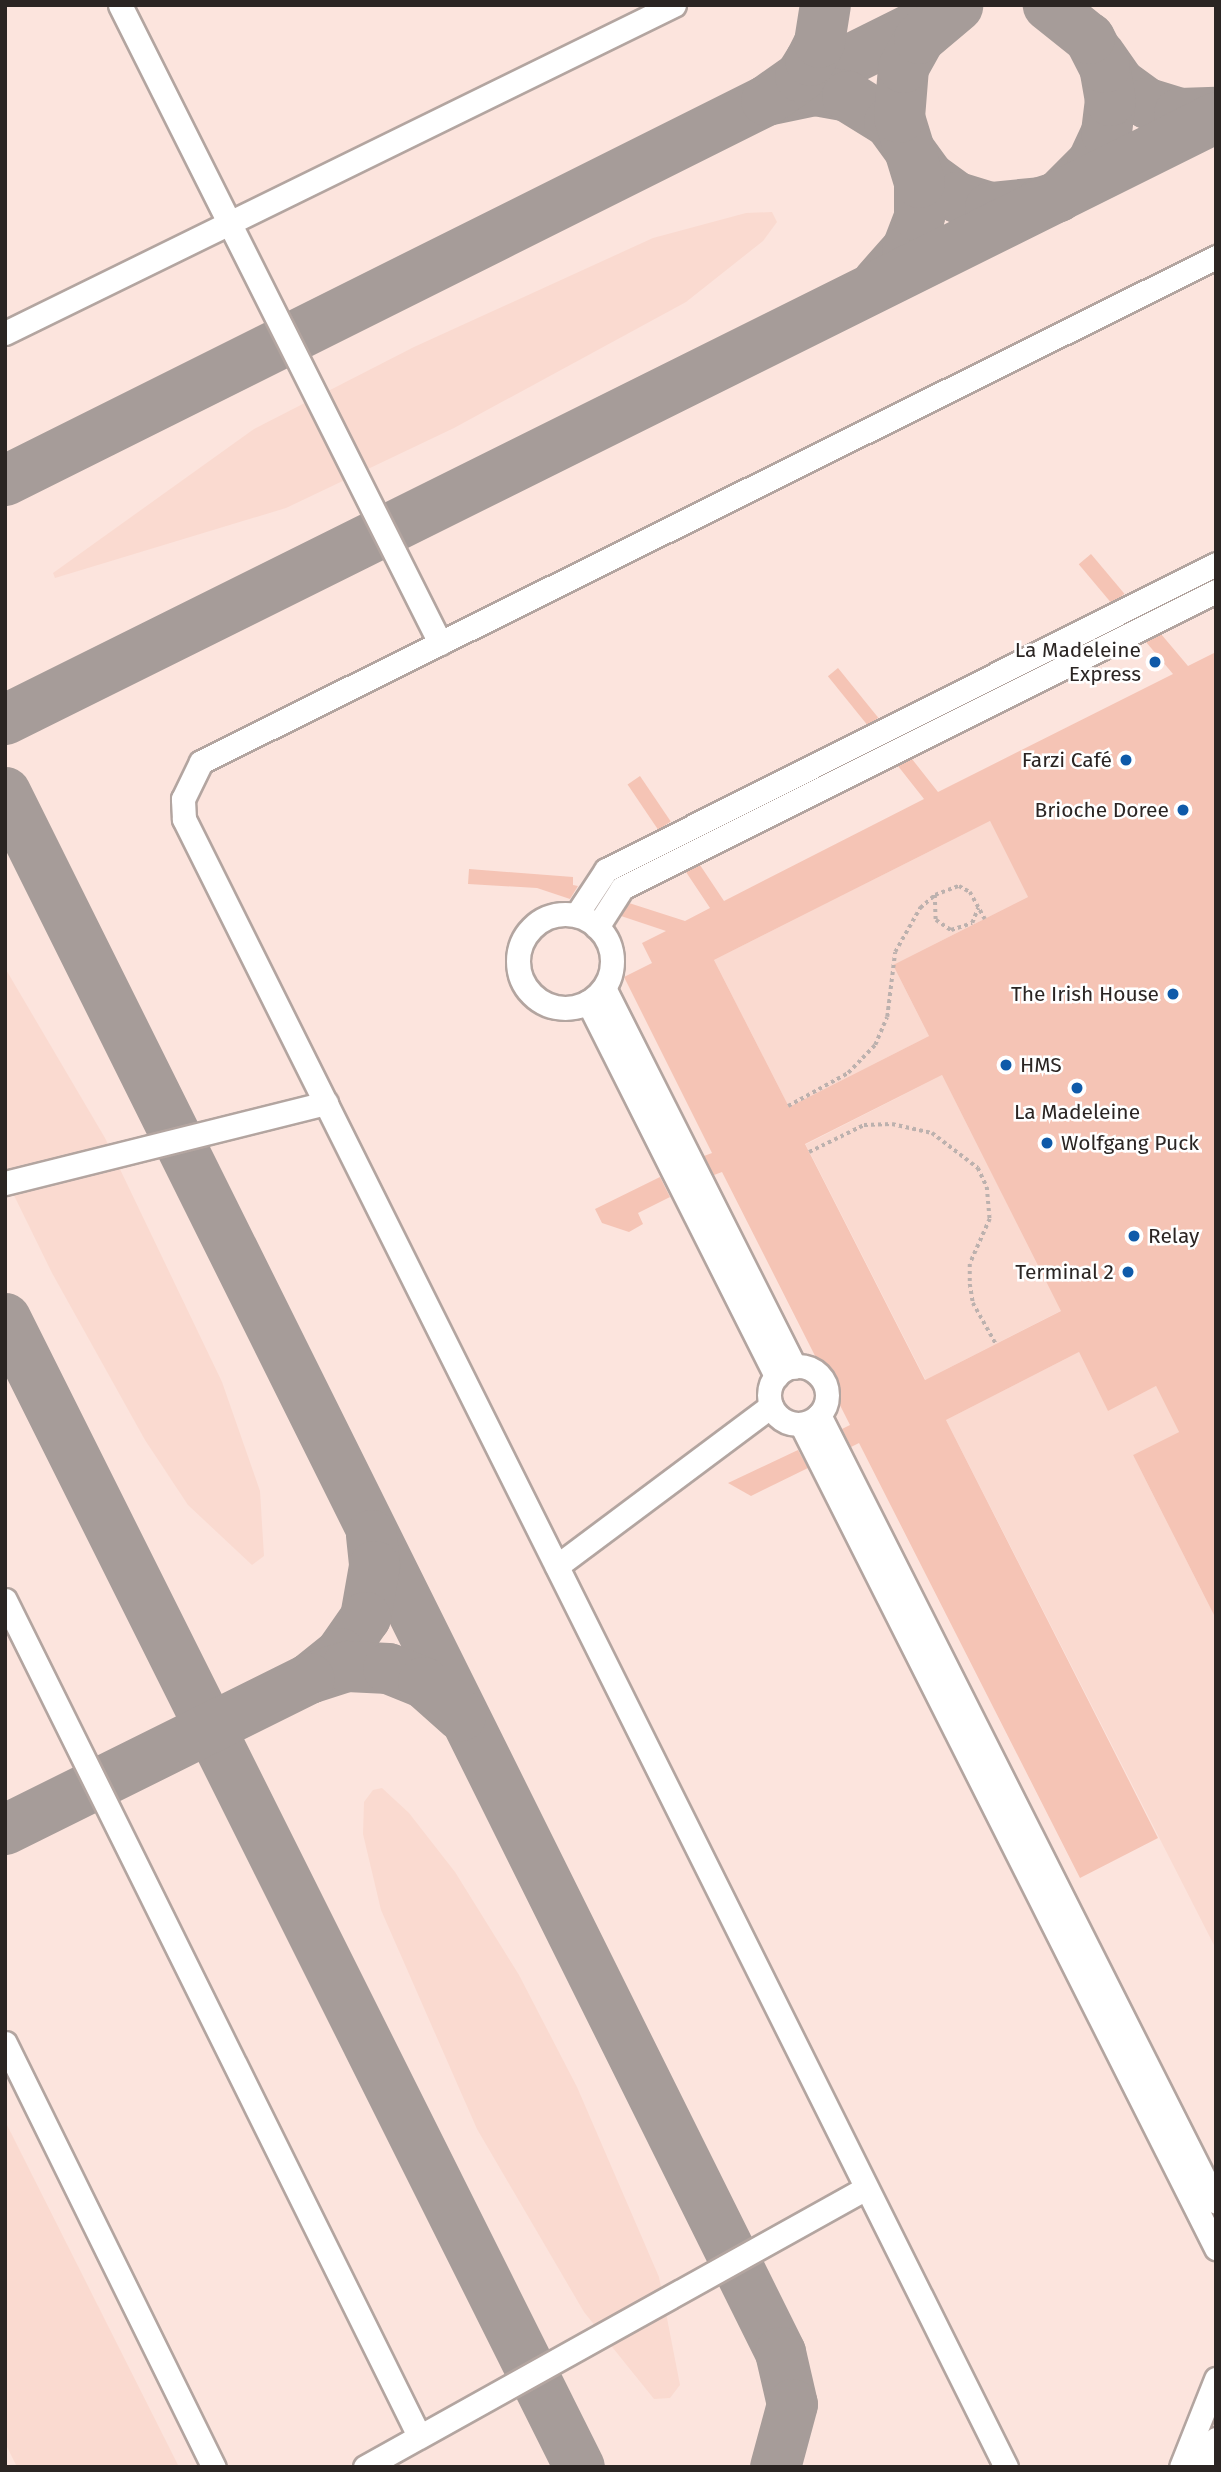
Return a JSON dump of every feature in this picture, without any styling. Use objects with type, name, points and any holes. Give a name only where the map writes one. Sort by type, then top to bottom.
[{"type":"lane","points":[[120,5],[440,643]]},
{"type":"lane","points":[[5,333],[650,12],[674,5]]},
{"type":"lane","points":[[1006,2467],[184,819],[183,799],[201,762],[1216,257]]},
{"type":"lane","points":[[577,914],[606,870],[1216,564]]},
{"type":"lane","points":[[597,927],[622,888],[1216,591]]},
{"type":"lane","points":[[577,914],[597,927],[612,958],[596,995],[572,1008],[549,1006],[529,992],[519,972],[522,940],[536,923],[555,915],[577,914]]},
{"type":"lane","points":[[596,995],[785,1371]]},
{"type":"lane","points":[[5,1183],[326,1103]]},
{"type":"lane","points":[[811,1369],[824,1383],[826,1402],[810,1419],[786,1422],[771,1406],[769,1391],[785,1371],[811,1369]]},
{"type":"lane","points":[[557,1566],[771,1406]]},
{"type":"lane","points":[[810,1419],[1216,2202]]},
{"type":"lane","points":[[810,1419],[1216,2248]]},
{"type":"lane","points":[[5,1600],[419,2436]]},
{"type":"lane","points":[[5,2043],[214,2467]]},
{"type":"lane","points":[[365,2467],[866,2188]]},
{"type":"lane","points":[[1181,2467],[1216,2379]]},
{"type":"lane","points":[[1205,2467],[1216,2439]]},
{"type":"path","points":[[788,1106],[848,1073],[875,1045],[887,1017],[900,939],[914,915],[935,895],[959,886],[970,892],[985,919]]},
{"type":"path","points":[[935,895],[936,919],[951,930],[972,923],[978,905]]},
{"type":"path","points":[[809,1152],[864,1125],[892,1124],[932,1133],[978,1168],[987,1187],[990,1219],[971,1264],[970,1284],[973,1303],[996,1344]]},
{"type":"shaded area","points":[[5,5],[1216,5],[1216,2467],[5,2467]]},
{"type":"shaded area","points":[[772,212],[777,222],[763,241],[686,302],[454,428],[286,508],[55,578],[53,573],[254,429],[414,347],[653,238],[746,213]]},
{"type":"shaded area","points":[[990,821],[1028,897],[893,965],[929,1036],[789,1107],[714,960]]},
{"type":"shaded area","points":[[5,968],[105,1138],[222,1382],[260,1491],[264,1556],[252,1565],[188,1505],[145,1440],[52,1273],[5,1177]]},
{"type":"shaded area","points":[[942,1075],[1062,1310],[926,1380],[806,1144]]},
{"type":"shaded area","points":[[1079,1352],[1108,1410],[1156,1386],[1179,1432],[1133,1455],[1216,1619],[1216,1949],[946,1420]]},
{"type":"shaded area","points":[[382,1788],[409,1813],[455,1872],[519,1975],[577,2087],[659,2277],[680,2385],[670,2398],[654,2399],[584,2312],[477,2129],[381,1910],[363,1834],[364,1802],[373,1790]]},
{"type":"shaded area","points":[[5,2121],[179,2467],[17,2467],[5,2443]]},
{"type":"building","points":[[1091,554],[1124,594],[1112,604],[1079,564]]},
{"type":"building","name":"Terminal 2","points":[[1161,634],[1188,666],[1216,652],[1216,1619],[1133,1455],[1179,1432],[1156,1386],[1108,1411],[1079,1352],[946,1420],[1158,1838],[1080,1878],[859,1443],[851,1447],[842,1429],[850,1425],[722,1172],[714,1175],[704,1156],[712,1153],[624,977],[652,963],[642,943],[666,931],[621,916],[629,903],[685,921],[710,908],[686,872],[700,865],[724,901],[924,799],[898,766],[912,759],[938,792],[1173,674],[1146,642]],"holes":[[[990,821],[1028,897],[893,965],[929,1036],[789,1107],[714,960]],[[942,1075],[1061,1311],[925,1380],[805,1144]]]},
{"type":"building","points":[[838,668],[878,718],[868,726],[828,676]]},
{"type":"building","points":[[640,776],[671,822],[658,830],[628,784]]},
{"type":"building","points":[[469,869],[573,877],[573,885],[578,886],[570,899],[537,888],[468,884]]},
{"type":"building","points":[[660,1177],[670,1197],[638,1213],[643,1224],[629,1232],[602,1223],[595,1209]]},
{"type":"building","points":[[798,1450],[808,1468],[751,1496],[728,1483]]},
{"type":"taxiway","points":[[5,480],[766,100],[800,76],[810,60],[819,42],[825,5]]},
{"type":"taxiway","points":[[766,100],[814,90],[847,96],[889,122],[929,177],[957,197],[990,207],[1040,202],[1058,196],[1092,162],[1106,132],[1110,100],[1104,67],[1089,38],[1048,5]]},
{"type":"taxiway","points":[[877,282],[907,248],[919,216],[919,182],[899,117],[903,67],[919,38],[957,6]]},
{"type":"taxiway","points":[[789,89],[936,16]]},
{"type":"taxiway","points":[[1099,54],[1119,83],[1147,103],[1179,113],[1216,112]]},
{"type":"taxiway","points":[[5,719],[1216,117]]},
{"type":"taxiway","points":[[5,792],[780,2352],[792,2404],[775,2467]]},
{"type":"taxiway","points":[[5,1318],[579,2467]]},
{"type":"taxiway","points":[[371,1535],[374,1566],[365,1617],[340,1653],[309,1678],[347,1666],[388,1668],[423,1682],[460,1715]]},
{"type":"taxiway","points":[[5,1829],[309,1678]]},
{"type":"place","name":"La Madeleine Express","points":[[1155,662]]},
{"type":"place","name":"Farzi Café","points":[[1126,760]]},
{"type":"place","name":"Brioche Doree","points":[[1183,810]]},
{"type":"place","name":"The Irish House","points":[[1173,994]]},
{"type":"place","name":"HMS","points":[[1006,1065]]},
{"type":"place","name":"La Madeleine","points":[[1077,1088]]},
{"type":"place","name":"Wolfgang Puck","points":[[1047,1143]]},
{"type":"place","name":"Relay","points":[[1134,1236]]},
{"type":"place","name":"Terminal 2","points":[[1128,1272]]}]
